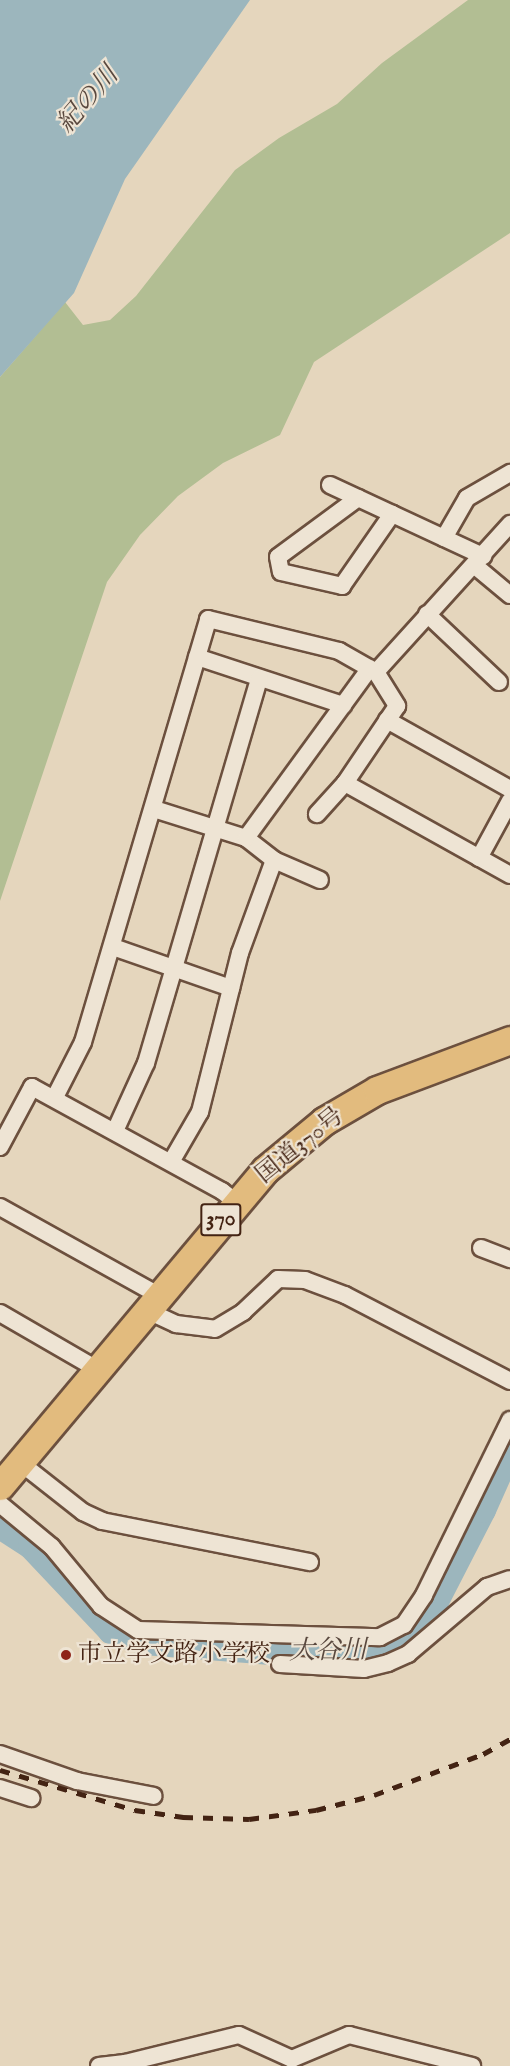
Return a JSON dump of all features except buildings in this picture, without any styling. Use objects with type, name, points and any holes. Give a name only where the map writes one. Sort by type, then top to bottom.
[{"type":"highway","name":"国道370号","points":[[0,1486],[100,1371],[236,1202],[265,1170],[324,1121],[377,1090],[510,1040]]},
{"type":"street","points":[[444,538],[467,498],[510,473]]},
{"type":"street","points":[[330,485],[444,538],[479,560],[510,595]]},
{"type":"street","points":[[358,498],[278,557],[281,572],[342,586],[392,514]]},
{"type":"street","points":[[246,838],[343,705],[510,524]]},
{"type":"street","points":[[427,614],[499,682]]},
{"type":"street","points":[[55,1097],[83,1042],[154,809],[208,619],[339,651],[373,670],[397,706],[345,783],[317,814]]},
{"type":"street","points":[[197,657],[343,705]]},
{"type":"street","points":[[115,1131],[146,1063],[172,967],[259,678]]},
{"type":"street","points":[[387,720],[510,789]]},
{"type":"street","points":[[345,783],[510,875]]},
{"type":"street","points":[[479,858],[510,801]]},
{"type":"street","points":[[154,809],[246,838],[274,860],[320,880]]},
{"type":"street","points":[[171,1162],[200,1112],[231,988],[274,860]]},
{"type":"street","points":[[113,947],[231,988]]},
{"type":"street","points":[[0,1147],[32,1087],[55,1097],[171,1162],[236,1202]]},
{"type":"street","points":[[0,1207],[154,1303],[176,1324],[215,1329],[243,1312],[278,1279],[305,1280],[345,1295],[510,1382]]},
{"type":"street","points":[[481,1248],[510,1259]]},
{"type":"street","points":[[0,1314],[100,1371]]},
{"type":"street","points":[[0,1504],[52,1547],[101,1606],[138,1630],[380,1637],[404,1625],[424,1595],[510,1420]]},
{"type":"street","points":[[21,1464],[83,1512],[102,1521],[310,1562]]},
{"type":"street","points":[[280,1664],[364,1669],[388,1663],[408,1654],[487,1587],[510,1579]]},
{"type":"street","points":[[0,1754],[77,1781],[154,1796]]},
{"type":"street","points":[[0,1788],[31,1798]]},
{"type":"street","points":[[99,2066],[125,2063],[239,2035],[292,2059],[325,2042],[349,2035],[472,2066]]},
{"type":"green space","points":[[468,0],[510,0],[510,233],[314,362],[280,435],[223,463],[178,496],[140,535],[107,582],[0,901],[0,377],[65,302],[83,325],[110,320],[136,296],[235,170],[279,138],[337,104],[382,63]]},
{"type":"water","name":"紀の川","points":[[0,0],[250,0],[125,179],[74,293],[0,377]]},
{"type":"waterway","name":"大谷川","points":[[0,1526],[31,1546],[111,1631],[144,1642],[272,1652],[373,1652],[407,1642],[429,1615],[483,1510],[510,1449]]},
{"type":"railway","points":[[0,1770],[135,1810],[183,1817],[249,1819],[316,1810],[374,1795],[483,1754],[510,1739]]},
{"type":"place","name":"市立学文路小学校","points":[[66,1655]]}]
